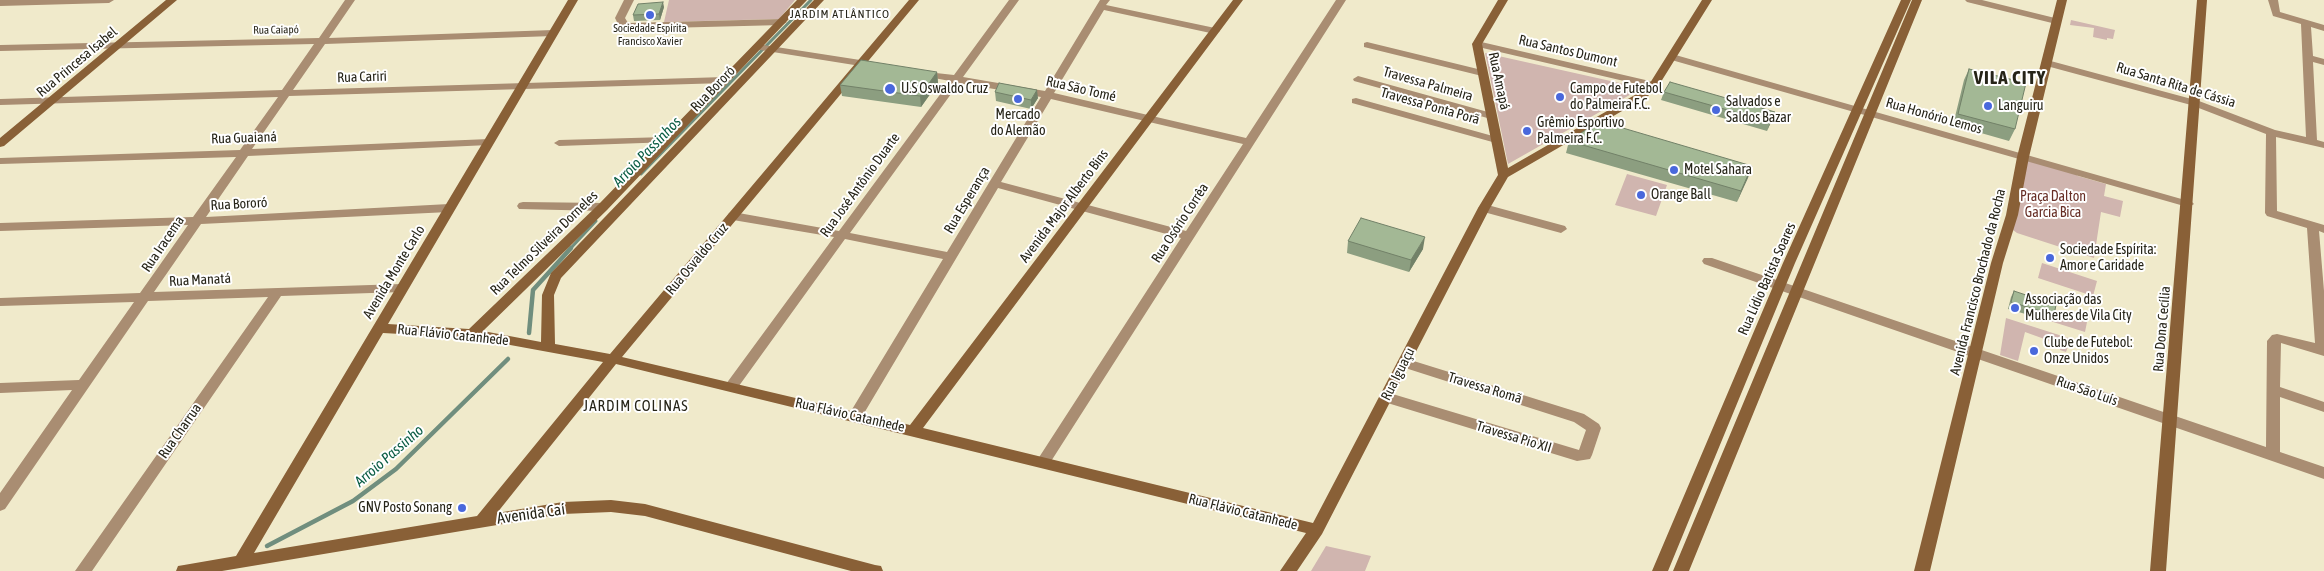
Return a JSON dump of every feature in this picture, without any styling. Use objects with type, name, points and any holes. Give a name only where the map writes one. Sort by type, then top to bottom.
[{"type":"street","points":[[0,3],[109,0]]},
{"type":"street","name":"Rua Princesa Isabel","points":[[0,144],[172,0]]},
{"type":"street","name":"Rua Iracema","points":[[0,505],[5,491],[145,298],[350,0]]},
{"type":"street","name":"Avenida Monte Carlo","points":[[242,561],[573,0]]},
{"type":"street","points":[[629,0],[620,18],[622,24],[627,26],[782,22]]},
{"type":"street","name":"Rua Telmo Silveira Dorneles","points":[[472,334],[603,207],[725,80],[764,48],[782,22],[802,0]]},
{"type":"street","name":"Rua Bororó","points":[[548,347],[548,295],[555,276],[764,48],[819,0]]},
{"type":"street","name":"Rua Osvaldo Cruz","points":[[482,521],[613,359],[914,0]]},
{"type":"street","name":"Rua José Antônio Duarte","points":[[731,387],[1014,0]]},
{"type":"street","name":"Avenida Major Alberto Bins","points":[[913,430],[1238,0]]},
{"type":"street","name":"Rua Osório Corrêa","points":[[1043,462],[1341,0]]},
{"type":"street","name":"Rua Amapá","points":[[1503,0],[1477,44],[1504,175]]},
{"type":"street","points":[[1504,175],[1644,94],[1654,85],[1707,0]]},
{"type":"street","name":"Rua Lídio Batista Soares","points":[[1681,571],[1798,292],[1823,224],[1871,114],[1879,78],[1906,0]]},
{"type":"street","name":"Rua Lídio Batista Soares","points":[[1890,50],[1917,0]]},
{"type":"street","points":[[1970,0],[2056,21]]},
{"type":"street","name":"Avenida Francisco Brochado da Rocha","points":[[1922,571],[1998,263],[2012,215],[2023,157],[2062,0]]},
{"type":"street","name":"Rua Dona Cecília","points":[[2158,571],[2188,204],[2202,0]]},
{"type":"street","points":[[2273,0],[2276,14],[2324,28]]},
{"type":"street","points":[[1103,3],[1215,31]]},
{"type":"street","name":"Rua Esperança","points":[[855,416],[1103,3]]},
{"type":"street","points":[[2306,24],[2312,142]]},
{"type":"street","name":"Rua Caiapó","points":[[0,48],[320,41],[553,33]]},
{"type":"street","name":"Rua Santos Dumont","points":[[1477,44],[1654,85]]},
{"type":"street","points":[[1367,45],[1482,73]]},
{"type":"street","points":[[764,48],[880,66]]},
{"type":"street","name":"Rua Honório Lemos","points":[[1672,57],[2188,204]]},
{"type":"street","points":[[2309,58],[2324,62]]},
{"type":"street","name":"Rua Santa Rita de Cássia","points":[[2047,63],[2195,103],[2271,132],[2324,145]]},
{"type":"street","name":"Rua São Tomé","points":[[909,71],[1048,95],[1250,142]]},
{"type":"street","name":"Travessa Palmeira","points":[[1358,78],[1491,116]]},
{"type":"street","name":"Rua Lídio Batista Soares","points":[[1660,571],[1780,285],[1858,110],[1879,78]]},
{"type":"street","name":"Rua Cariri","points":[[0,102],[725,80]]},
{"type":"street","name":"Travessa Ponta Porã","points":[[1356,101],[1496,140]]},
{"type":"street","points":[[2271,132],[2271,213],[2275,216],[2319,228],[2323,351],[2277,338],[2274,341],[2273,455]]},
{"type":"street","points":[[559,143],[667,140]]},
{"type":"street","name":"Rua Guaianá","points":[[0,161],[489,142]]},
{"type":"street","name":"Rua Iguaçu","points":[[1288,571],[1317,530],[1484,208],[1504,175]]},
{"type":"street","points":[[994,184],[1189,236]]},
{"type":"street","points":[[523,206],[603,207]]},
{"type":"street","name":"Rua Bororó","points":[[0,227],[197,221],[449,208]]},
{"type":"street","points":[[1484,208],[1561,229]]},
{"type":"street","points":[[733,216],[842,235],[950,257]]},
{"type":"street","points":[[1809,220],[1823,224]]},
{"type":"street","name":"Rua São Luís","points":[[1708,260],[2324,472]]},
{"type":"street","name":"Rua Manatá","points":[[0,302],[402,288]]},
{"type":"street","name":"Rua Charrua","points":[[83,571],[278,292]]},
{"type":"street","name":"Rua Flávio Catanhede","points":[[378,328],[472,334],[613,359],[913,430],[1317,530]]},
{"type":"street","points":[[1757,339],[1775,345]]},
{"type":"street","name":"Travessa Romã","points":[[1404,363],[1567,413]]},
{"type":"street","points":[[1745,367],[1762,374]]},
{"type":"street","points":[[0,388],[83,385]]},
{"type":"street","points":[[2274,390],[2324,407]]},
{"type":"street","name":"Travessa Pio XII","points":[[1386,397],[1582,456],[1585,455],[1594,428],[1590,424],[1567,413]]},
{"type":"street","points":[[1722,421],[1740,428]]},
{"type":"street","name":"Avenida Caí","points":[[184,571],[563,508],[611,506],[645,510],[875,571]]},
{"type":"street","points":[[1672,542],[1691,549]]},
{"type":"green space","points":[[669,0],[795,0],[779,19],[664,22]]},
{"type":"green space","points":[[2071,20],[2115,30],[2113,39],[2107,38],[2107,40],[2093,37],[2094,28],[2070,25]]},
{"type":"green space","points":[[1485,53],[1642,88],[1508,164]]},
{"type":"green space","name":"Praça Dalton Garcia Bica","points":[[2023,157],[2071,171],[2078,176],[2106,184],[2104,196],[2123,201],[2120,217],[2101,212],[2094,258],[2017,233],[2009,227]]},
{"type":"green space","name":"Orange Ball","points":[[1627,174],[1667,185],[1656,216],[1615,205]]},
{"type":"green space","points":[[2042,263],[2097,281],[2093,296],[2038,278]]},
{"type":"green space","points":[[2052,310],[2087,322],[2085,332],[2050,321]]},
{"type":"green space","points":[[2006,318],[2084,343],[2084,349],[2069,344],[2066,352],[2060,350],[2061,345],[2025,332],[2018,361],[2000,355]]},
{"type":"green space","points":[[1326,546],[1371,556],[1365,571],[1311,571]]},
{"type":"building","points":[[663,2],[659,14],[633,15],[638,4]]},
{"type":"building","points":[[861,60],[937,72],[920,96],[840,85]]},
{"type":"building","name":"Languiru","points":[[1969,69],[2026,83],[2015,129],[1958,114]]},
{"type":"building","points":[[1670,82],[1775,112],[1770,122],[1664,92]]},
{"type":"building","points":[[999,83],[1037,90],[1031,100],[995,92]]},
{"type":"building","points":[[1599,121],[1752,166],[1741,191],[1569,141]]},
{"type":"building","points":[[1361,218],[1425,237],[1411,260],[1348,241]]},
{"type":"building","points":[[2014,291],[2056,305],[2054,315],[2011,302]]},
{"type":"waterway","name":"Arroio Passinhos","points":[[641,174],[811,0]]},
{"type":"waterway","name":"Arroio Passinhos","points":[[570,249],[596,221]]},
{"type":"waterway","name":"Arroio Passinhos","points":[[529,333],[533,290],[571,248]]},
{"type":"waterway","name":"Arroio Passinho","points":[[267,546],[353,501],[396,469],[508,359]]},
{"type":"place","name":"Sociedade Espírita Francisco Xavier","points":[[650,15]]},
{"type":"place","name":"U.S Oswaldo Cruz","points":[[890,89]]},
{"type":"place","name":"Campo de Futebol do Palmeira F.C.","points":[[1560,97]]},
{"type":"place","name":"Mercado do Alemão","points":[[1018,99]]},
{"type":"place","name":"Languiru","points":[[1988,106]]},
{"type":"place","name":"Salvados e Saldos Bazar","points":[[1716,110]]},
{"type":"place","name":"Grêmio Esportivo Palmeira F.C.","points":[[1527,131]]},
{"type":"place","name":"Motel Sahara","points":[[1674,170]]},
{"type":"place","name":"Orange Ball","points":[[1641,195]]},
{"type":"place","name":"Sociedade Espírita: Amor e Caridade","points":[[2050,258]]},
{"type":"place","name":"Associação das Mulheres de Vila City","points":[[2015,308]]},
{"type":"place","name":"Clube de Futebol: Onze Unidos","points":[[2034,351]]},
{"type":"place","name":"GNV Posto Sonang","points":[[462,508]]},
{"type":"district","name":"JARDIM ATLÂNTICO","points":[[840,14]]},
{"type":"district","name":"VILA CITY","points":[[2010,78]]},
{"type":"district","name":"JARDIM COLINAS","points":[[636,406]]}]
